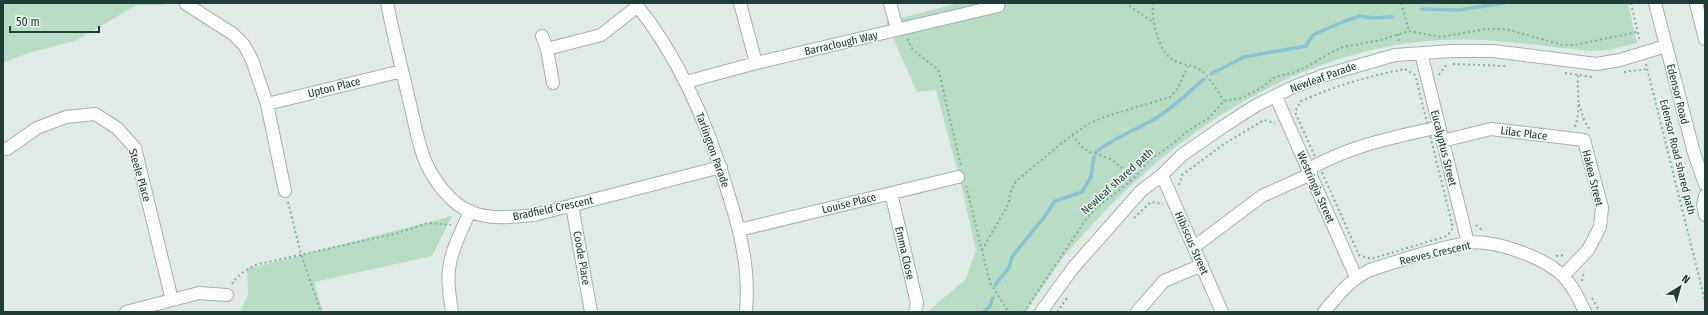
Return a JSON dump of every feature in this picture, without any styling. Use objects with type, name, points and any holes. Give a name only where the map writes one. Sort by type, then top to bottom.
[{"type":"street","name":"Bradfield Crescent","points":[[387,3],[402,71],[426,163],[437,182],[447,194],[455,202],[470,211],[502,219],[534,215],[721,167]]},
{"type":"street","points":[[740,3],[756,63]]},
{"type":"street","points":[[890,3],[897,29]]},
{"type":"street","name":"Edensor Road","points":[[1655,3],[1694,153],[1705,184]]},
{"type":"street","points":[[1696,3],[1705,39]]},
{"type":"street","points":[[186,4],[233,34],[244,45],[252,60],[266,104],[285,191]]},
{"type":"street","points":[[547,49],[601,35],[637,4]]},
{"type":"street","name":"Tarlington Parade","points":[[637,4],[669,52],[686,82],[709,131],[739,230],[746,273],[746,312]]},
{"type":"street","name":"Barraclough Way","points":[[686,82],[756,63],[998,6]]},
{"type":"street","points":[[542,36],[547,49],[553,83]]},
{"type":"street","name":"Newleaf Parade","points":[[1041,312],[1073,268],[1096,240],[1141,191],[1162,175],[1182,155],[1224,126],[1255,106],[1276,97],[1297,85],[1360,64],[1395,55],[1452,50],[1493,52],[1596,64],[1620,60],[1666,46]]},
{"type":"street","name":"Eucalyptus Street","points":[[1421,53],[1434,128],[1442,141],[1468,243]]},
{"type":"street","name":"Upton Place","points":[[266,104],[402,71]]},
{"type":"street","name":"Westringia Street","points":[[1276,97],[1313,169],[1356,277]]},
{"type":"street","name":"Steele Place","points":[[7,149],[37,128],[66,117],[95,114],[117,128],[135,148],[172,300]]},
{"type":"street","points":[[1194,247],[1262,196],[1313,169],[1329,158],[1361,146],[1434,128]]},
{"type":"street","name":"Lilac Place","points":[[1442,141],[1491,129],[1578,139]]},
{"type":"street","name":"Hakea Street","points":[[1563,276],[1588,250],[1600,226],[1602,208],[1578,139]]},
{"type":"street","name":"Hibiscus Street","points":[[1162,175],[1222,312]]},
{"type":"street","name":"Louise Place","points":[[739,230],[958,177]]},
{"type":"street","name":"Emma Close","points":[[891,193],[917,303],[915,312]]},
{"type":"street","points":[[1705,196],[1703,205],[1705,215]]},
{"type":"street","name":"Coode Place","points":[[572,205],[592,312]]},
{"type":"street","points":[[452,312],[449,292],[449,272],[452,255],[470,211]]},
{"type":"street","name":"Reeves Crescent","points":[[1324,312],[1346,284],[1370,270],[1468,243],[1498,245],[1528,254],[1546,264],[1563,276],[1578,296],[1585,312]]},
{"type":"street","points":[[1137,312],[1164,281],[1202,265]]},
{"type":"street","points":[[126,312],[199,293],[227,296]]},
{"type":"path","points":[[1125,3],[1153,22]]},
{"type":"path","points":[[1153,3],[1153,22],[1156,33],[1165,51],[1172,59],[1201,71],[1224,102],[1242,98],[1261,88],[1276,77],[1300,70],[1337,50],[1381,40],[1409,31],[1441,37],[1486,29],[1505,29],[1562,45],[1575,45],[1637,32]]},
{"type":"path","points":[[1400,3],[1409,31]]},
{"type":"path","points":[[1631,3],[1640,41]]},
{"type":"path","points":[[1398,34],[1399,43]]},
{"type":"path","points":[[1441,81],[1439,74],[1446,64],[1507,66]]},
{"type":"path","name":"Edensor Road shared path","points":[[1646,64],[1705,301]]},
{"type":"path","points":[[982,251],[1009,203],[1010,194],[1016,181],[1072,134],[1090,123],[1107,116],[1170,97],[1178,88],[1188,66]]},
{"type":"path","points":[[1405,69],[1415,76],[1434,128],[1453,228],[1448,236],[1371,259],[1359,255],[1313,169],[1295,112],[1301,101],[1344,84],[1405,69]]},
{"type":"path","points":[[1558,72],[1578,75],[1578,117],[1573,133],[1578,139]]},
{"type":"path","name":"Newleaf shared path","points":[[1024,312],[1087,218],[1096,208],[1132,181],[1148,162],[1189,130],[1209,118],[1224,102]]},
{"type":"path","points":[[1182,191],[1179,185],[1182,175],[1224,144],[1264,120],[1275,123],[1278,130]]},
{"type":"path","points":[[1072,134],[1090,152],[1111,159],[1121,167],[1132,181]]},
{"type":"path","points":[[285,191],[301,254],[321,312]]},
{"type":"path","points":[[1132,220],[1151,202],[1164,205]]},
{"type":"path","points":[[1475,219],[1476,225],[1486,233]]},
{"type":"path","points":[[227,296],[235,279],[252,266],[398,232],[428,223],[440,223],[464,228]]},
{"type":"path","points":[[1555,256],[1566,255],[1571,250]]},
{"type":"path","points":[[1057,312],[1071,293]]},
{"type":"green space","points":[[3,3],[163,3],[164,5],[137,5],[75,41],[28,53],[3,63]]},
{"type":"green space","points":[[959,3],[1628,3],[1637,43],[1608,50],[1592,51],[1499,41],[1461,39],[1442,40],[1390,46],[1340,59],[1291,77],[1244,101],[1200,129],[1158,161],[1119,196],[1069,251],[1051,274],[1026,312],[927,312],[966,279],[976,250],[961,184],[936,90],[917,92],[886,22]]},
{"type":"green space","points":[[452,216],[432,256],[314,282],[323,312],[240,312],[248,294],[247,269]]},
{"type":"waterway","points":[[1422,9],[1458,10],[1504,3]]},
{"type":"waterway","points":[[1211,74],[1244,57],[1306,46],[1313,35],[1360,16],[1372,18],[1392,17]]},
{"type":"waterway","points":[[1096,152],[1111,142],[1164,113],[1204,79]]},
{"type":"waterway","points":[[995,285],[1009,268],[1012,257],[1045,216],[1055,201],[1082,192],[1091,177],[1094,157]]},
{"type":"waterway","points":[[984,312],[990,306],[993,298]]}]
